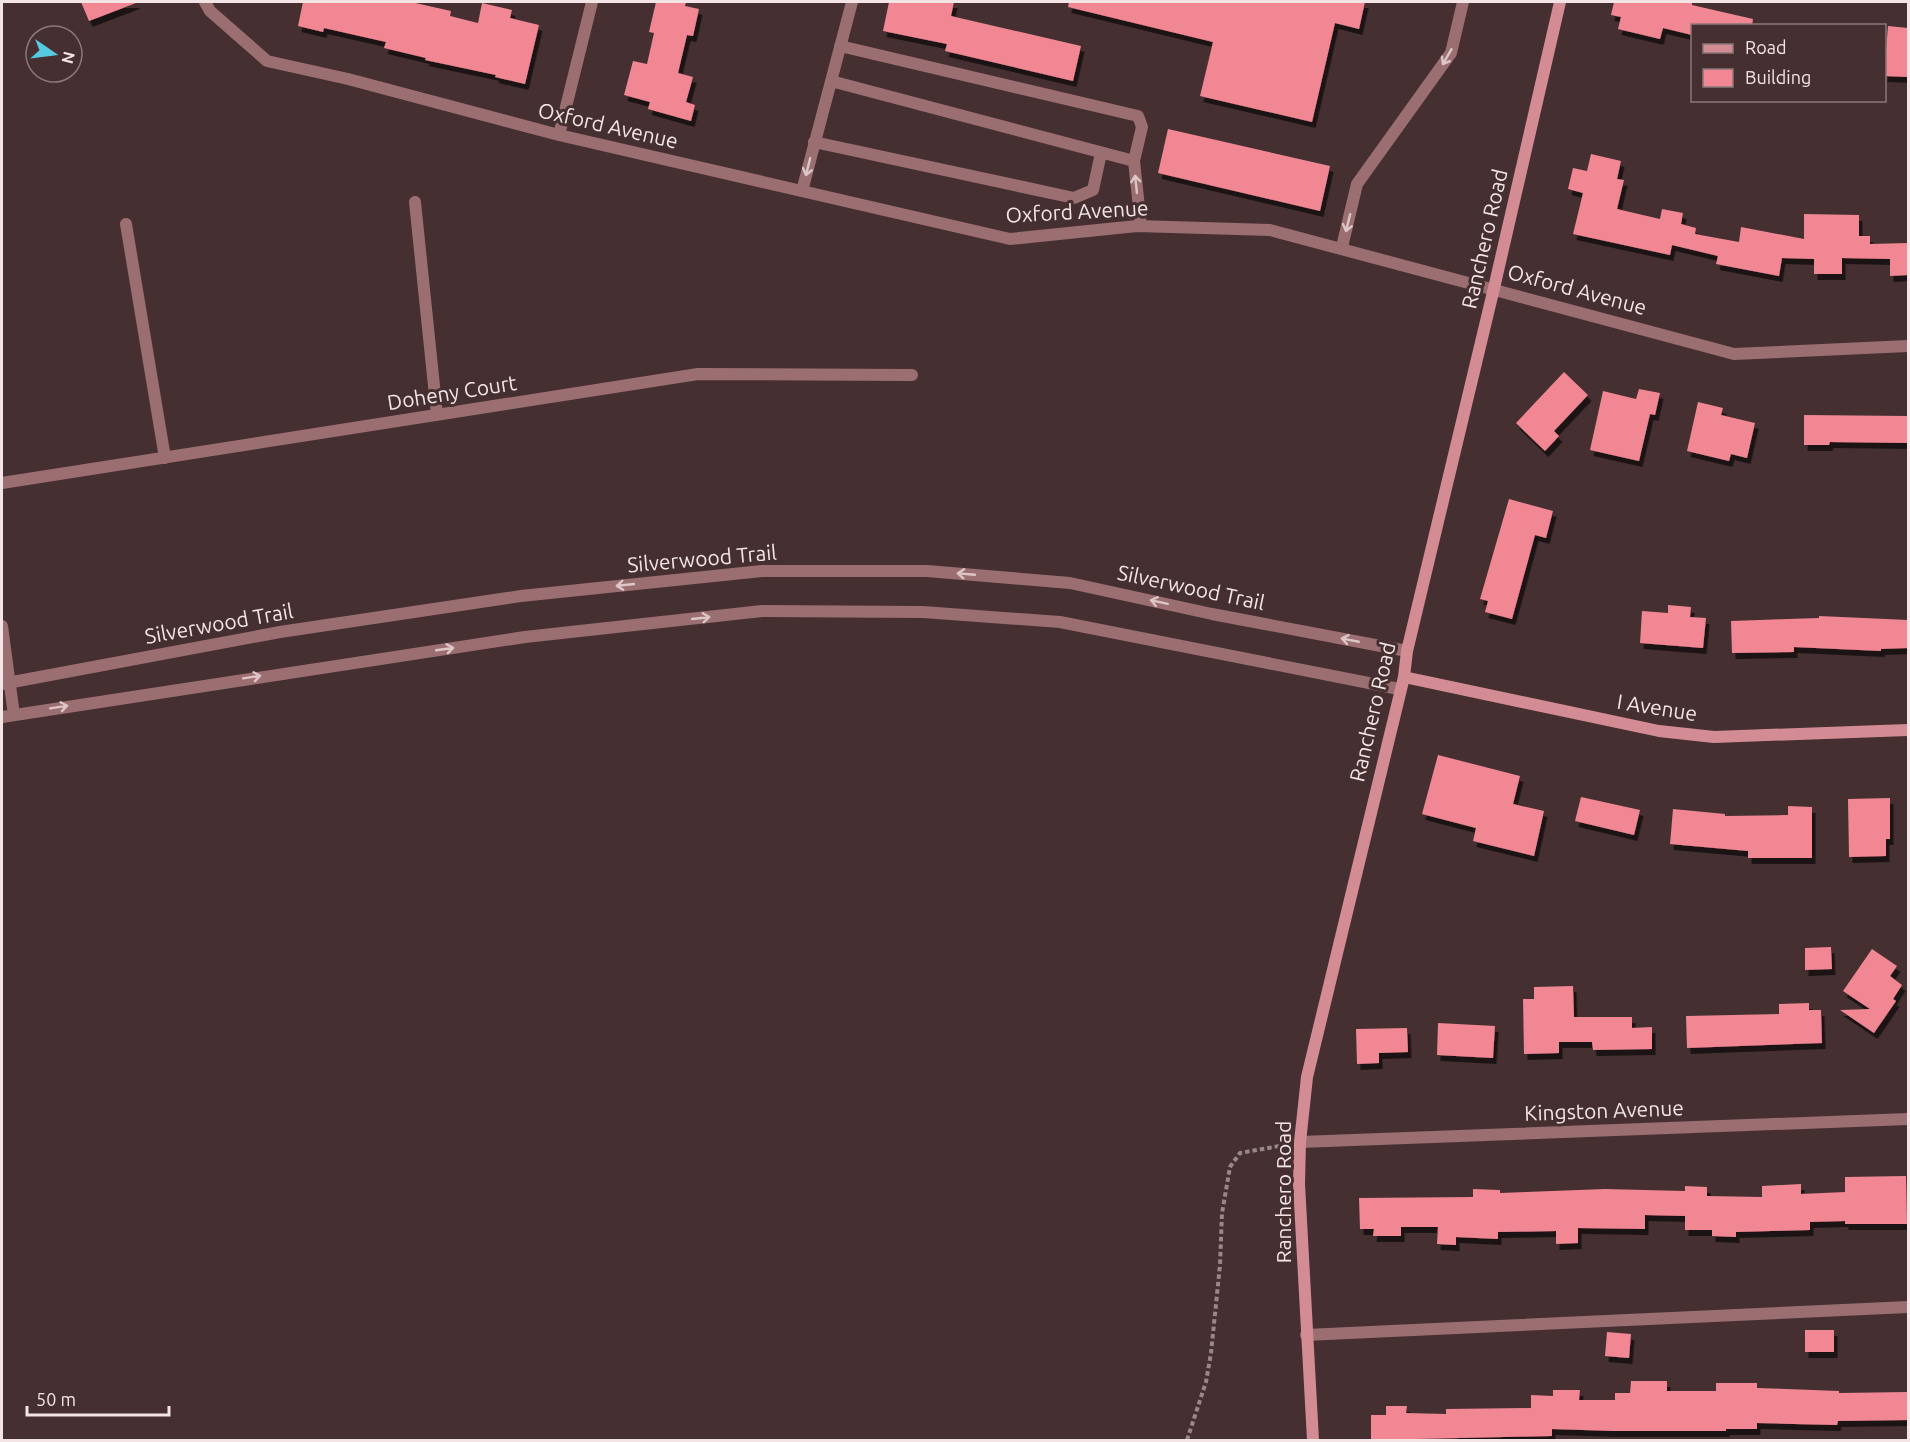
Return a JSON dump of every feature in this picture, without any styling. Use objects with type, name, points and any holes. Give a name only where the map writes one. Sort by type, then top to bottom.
[{"type":"main road","name":"Ranchero Road","points":[[1313,1440],[1299,1184],[1300,1142],[1307,1077],[1399,689],[1404,677],[1407,651],[1560,2]]},
{"type":"main road","name":"I Avenue","points":[[1404,677],[1659,731],[1714,736],[1908,730]]},
{"type":"street","name":"Oxford Avenue","points":[[205,2],[210,11],[267,61],[348,79],[559,135],[1010,239],[1141,226],[1270,230],[1734,354],[1908,346]]},
{"type":"street","points":[[559,135],[592,2]]},
{"type":"street","points":[[802,191],[852,2]]},
{"type":"street","points":[[1342,248],[1357,184],[1451,53],[1463,2]]},
{"type":"street","points":[[840,46],[1138,116],[1142,127],[1134,161],[1141,226]]},
{"type":"street","points":[[831,81],[1134,161]]},
{"type":"street","points":[[814,142],[1074,198],[1093,190],[1101,153]]},
{"type":"street","points":[[415,202],[437,415]]},
{"type":"street","points":[[126,224],[165,458]]},
{"type":"street","name":"Doheny Court","points":[[2,483],[698,375],[912,375]]},
{"type":"street","name":"Silverwood Trail","points":[[6,683],[280,632],[510,598],[762,571],[927,571],[1070,583],[1212,614],[1407,651]]},
{"type":"street","points":[[2,717],[525,637],[762,611],[922,612],[1060,622],[1399,689]]},
{"type":"street","points":[[2,626],[6,683],[14,714]]},
{"type":"street","name":"Kingston Avenue","points":[[1300,1142],[1908,1119]]},
{"type":"street","points":[[1306,1335],[1908,1307]]},
{"type":"path","points":[[1187,1440],[1206,1382],[1211,1353],[1221,1265],[1222,1213],[1230,1167],[1240,1153],[1300,1142]]},
{"type":"building","points":[[81,2],[136,2],[136,3],[89,21]]},
{"type":"building","points":[[303,2],[411,2],[451,11],[450,16],[478,23],[482,3],[512,10],[510,18],[539,25],[525,84],[384,48],[386,42],[324,28],[323,32],[298,26]]},
{"type":"building","points":[[656,2],[686,2],[685,6],[699,9],[693,36],[687,35],[678,73],[693,77],[686,102],[695,105],[691,121],[648,109],[650,102],[624,95],[633,61],[647,64],[654,33],[649,32]]},
{"type":"building","points":[[889,2],[954,2],[951,16],[1081,46],[1073,81],[945,51],[947,44],[883,31]]},
{"type":"building","points":[[1069,2],[1365,2],[1359,29],[1335,23],[1312,122],[1200,96],[1213,42],[1068,7]]},
{"type":"building","points":[[1614,2],[1692,2],[1692,5],[1753,19],[1752,24],[1691,24],[1691,35],[1663,28],[1660,39],[1618,29],[1621,17],[1611,15]]},
{"type":"building","points":[[1888,26],[1908,28],[1908,77],[1886,76]]},
{"type":"building","points":[[1168,129],[1330,166],[1320,211],[1158,173]]},
{"type":"building","points":[[1591,154],[1621,161],[1617,179],[1624,180],[1617,209],[1660,219],[1662,209],[1683,213],[1681,224],[1696,228],[1695,234],[1739,242],[1741,227],[1804,239],[1804,214],[1859,215],[1859,236],[1870,236],[1870,244],[1908,243],[1908,275],[1890,276],[1890,259],[1842,258],[1842,274],[1814,274],[1814,259],[1782,258],[1779,276],[1716,264],[1718,256],[1672,245],[1670,255],[1573,234],[1583,193],[1568,189],[1573,168],[1587,171]]},
{"type":"building","points":[[1564,372],[1588,395],[1554,431],[1559,436],[1545,451],[1516,423]]},
{"type":"building","points":[[1639,389],[1660,393],[1655,415],[1650,414],[1639,461],[1590,450],[1603,391],[1636,399]]},
{"type":"building","points":[[1698,402],[1723,408],[1721,415],[1755,423],[1747,458],[1731,454],[1729,461],[1687,451]]},
{"type":"building","points":[[1804,415],[1908,416],[1908,443],[1830,442],[1829,445],[1804,445]]},
{"type":"building","points":[[1509,499],[1553,511],[1546,538],[1535,535],[1512,619],[1485,612],[1488,601],[1480,599]]},
{"type":"building","points":[[1668,605],[1691,607],[1690,617],[1706,618],[1703,648],[1640,643],[1642,611],[1668,613]]},
{"type":"building","points":[[1819,616],[1908,620],[1908,648],[1881,649],[1881,651],[1794,647],[1794,652],[1732,653],[1731,621],[1819,618]]},
{"type":"building","points":[[1438,755],[1520,776],[1513,804],[1544,811],[1534,856],[1473,841],[1476,828],[1422,814]]},
{"type":"building","points":[[1581,797],[1640,810],[1634,835],[1575,821]]},
{"type":"building","points":[[1890,798],[1890,839],[1886,839],[1886,856],[1849,857],[1848,799]]},
{"type":"building","points":[[1788,806],[1812,807],[1812,858],[1748,858],[1748,851],[1670,844],[1673,809],[1725,814],[1725,816],[1788,815]]},
{"type":"building","points":[[1831,947],[1832,969],[1805,970],[1805,948]]},
{"type":"building","points":[[1872,949],[1897,966],[1890,976],[1902,985],[1893,999],[1896,1001],[1874,1033],[1840,1010],[1870,1009],[1843,991]]},
{"type":"building","points":[[1573,986],[1574,1017],[1632,1017],[1632,1028],[1652,1027],[1652,1049],[1593,1050],[1592,1042],[1559,1042],[1559,1053],[1524,1054],[1523,999],[1534,999],[1534,987]]},
{"type":"building","points":[[1809,1003],[1809,1010],[1821,1010],[1822,1043],[1687,1048],[1686,1016],[1779,1014],[1779,1004]]},
{"type":"building","points":[[1438,1023],[1495,1026],[1493,1058],[1437,1055]]},
{"type":"building","points":[[1407,1028],[1408,1052],[1379,1053],[1379,1063],[1357,1064],[1356,1029]]},
{"type":"building","points":[[1906,1176],[1907,1224],[1810,1222],[1810,1230],[1736,1232],[1736,1237],[1712,1236],[1712,1230],[1685,1230],[1685,1216],[1645,1215],[1645,1229],[1578,1228],[1578,1243],[1556,1244],[1556,1231],[1498,1232],[1498,1239],[1456,1237],[1456,1245],[1437,1244],[1438,1227],[1401,1227],[1401,1236],[1373,1236],[1374,1229],[1360,1229],[1359,1198],[1473,1197],[1473,1189],[1500,1190],[1500,1193],[1605,1189],[1685,1191],[1685,1186],[1707,1187],[1707,1196],[1762,1197],[1762,1186],[1801,1184],[1801,1194],[1845,1192],[1845,1177]]},
{"type":"building","points":[[1805,1330],[1834,1330],[1834,1352],[1805,1352]]},
{"type":"building","points":[[1607,1332],[1631,1334],[1629,1358],[1605,1356]]},
{"type":"building","points":[[1631,1381],[1667,1381],[1667,1391],[1716,1391],[1716,1383],[1757,1383],[1757,1388],[1839,1391],[1839,1393],[1908,1392],[1908,1420],[1838,1421],[1837,1425],[1757,1423],[1757,1429],[1726,1429],[1726,1431],[1552,1429],[1552,1436],[1371,1440],[1371,1415],[1386,1415],[1386,1406],[1407,1406],[1406,1413],[1446,1414],[1446,1409],[1531,1408],[1531,1395],[1553,1396],[1553,1390],[1580,1390],[1579,1400],[1615,1400],[1615,1393],[1630,1393]]}]
